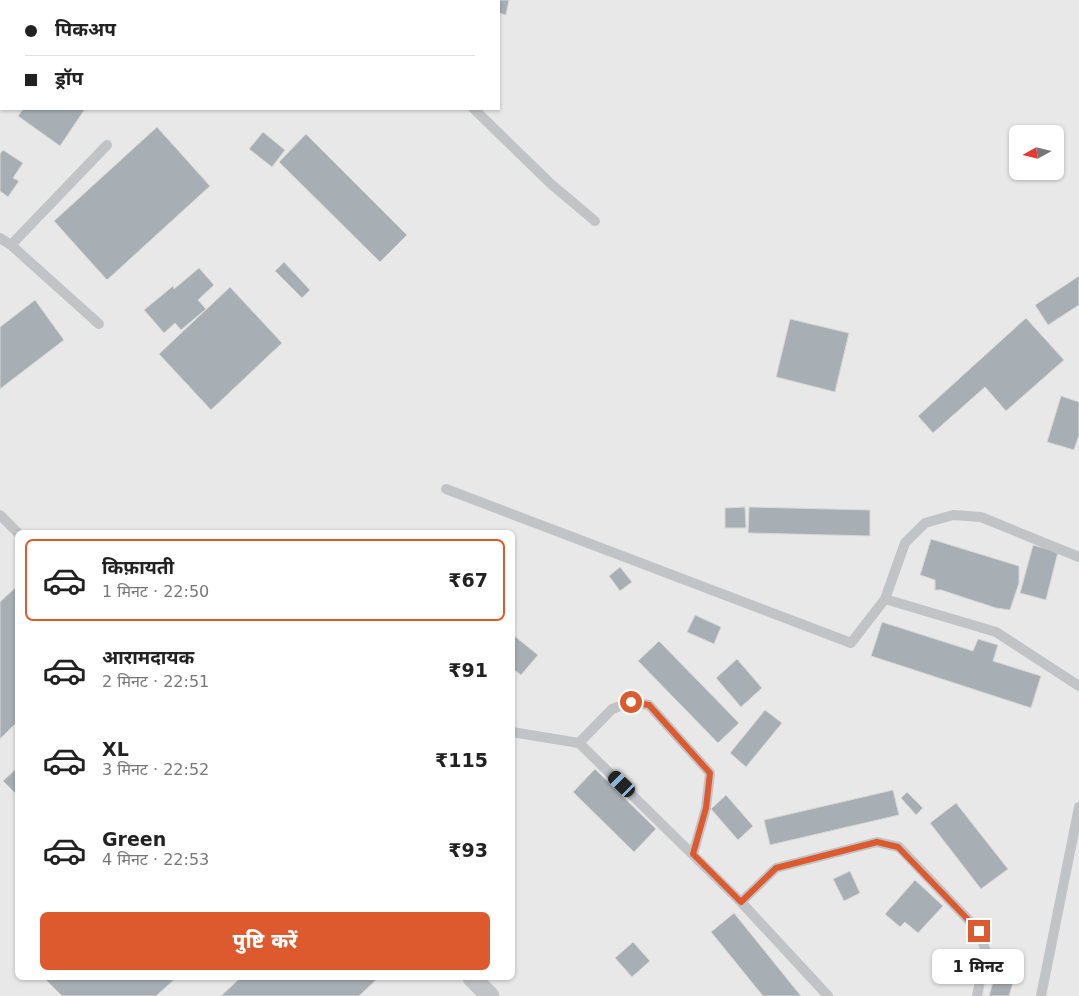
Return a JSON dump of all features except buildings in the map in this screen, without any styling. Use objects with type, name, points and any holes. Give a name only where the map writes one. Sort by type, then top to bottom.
[{"type":"street","points":[[474,980],[490,996]]},
{"type":"lane","points":[[475,110],[551,184],[595,221]]},
{"type":"lane","points":[[11,245],[108,145]]},
{"type":"lane","points":[[0,238],[11,245],[99,324]]},
{"type":"lane","points":[[446,489],[851,643],[885,599],[905,543],[925,523],[953,515],[981,517],[1079,557]]},
{"type":"lane","points":[[0,515],[15,530]]},
{"type":"lane","points":[[885,599],[996,632],[1079,686]]},
{"type":"lane","points":[[579,742],[612,709],[631,702],[649,705],[710,773],[706,808],[693,854]]},
{"type":"lane","points":[[515,732],[579,742],[741,902],[828,996]]},
{"type":"lane","points":[[1041,996],[1079,806]]},
{"type":"lane","points":[[741,902],[776,868],[877,842],[898,847],[979,931],[986,952],[977,996]]},
{"type":"shaded area","points":[[500,0],[1079,0],[1079,996],[0,996],[0,110],[500,110]]},
{"type":"route","points":[[631,702],[649,705],[710,773],[706,808],[693,854],[741,902],[776,868],[877,842],[898,847],[979,931]]}]
